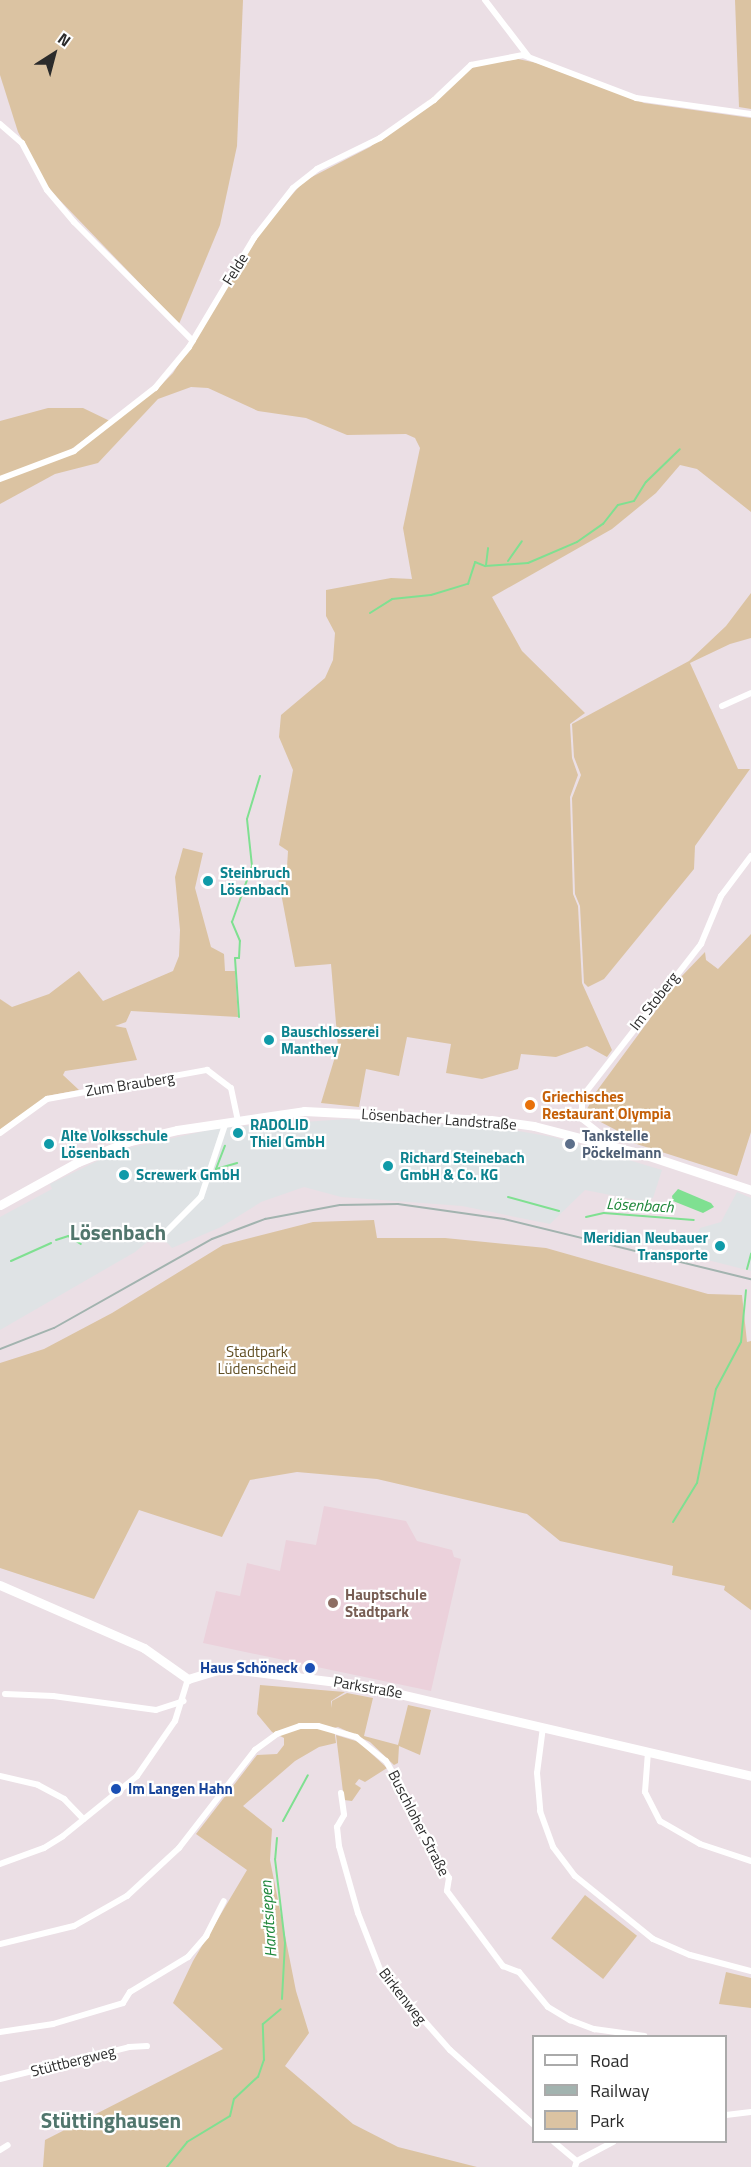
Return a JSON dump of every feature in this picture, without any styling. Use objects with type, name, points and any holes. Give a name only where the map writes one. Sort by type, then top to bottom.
[{"type":"street","points":[[485,0],[529,56],[636,98],[751,114]]},
{"type":"street","name":"Felde","points":[[0,479],[74,451],[155,388],[193,341],[262,226],[303,179],[380,138],[434,100],[471,65],[500,56],[529,56]]},
{"type":"street","points":[[0,124],[22,143],[47,190],[74,222],[193,341]]},
{"type":"street","points":[[722,706],[751,693]]},
{"type":"street","name":"Im Stoberg","points":[[600,1143],[600,1132],[582,1119],[582,1097],[701,944],[722,896],[751,856]]},
{"type":"street","name":"Zum Brauberg","points":[[0,1133],[47,1099],[207,1070],[231,1088],[238,1120]]},
{"type":"street","name":"Lösenbacher Landstraße","points":[[0,1205],[78,1162],[130,1141],[226,1122],[304,1111],[480,1119],[534,1126],[600,1143],[751,1190]]},
{"type":"street","points":[[160,1238],[201,1197],[226,1122]]},
{"type":"street","points":[[0,1585],[144,1648],[189,1679],[184,1701],[149,1763],[112,1799],[44,1848],[0,1864]]},
{"type":"street","name":"Parkstraße","points":[[189,1679],[223,1668],[310,1677],[393,1691],[751,1776]]},
{"type":"street","points":[[5,1694],[53,1696],[156,1710],[184,1701]]},
{"type":"street","name":"Buschloher Straße","points":[[0,1944],[74,1926],[127,1896],[179,1848],[255,1750],[277,1734],[300,1726],[318,1726],[356,1737],[387,1761],[413,1809],[421,1832],[449,1878],[447,1890],[503,1966],[519,1972],[548,2007],[570,2019],[594,2030],[630,2035]]},
{"type":"street","points":[[543,1727],[537,1773],[540,1810],[553,1848],[575,1876],[650,1937],[690,1955],[751,1971]]},
{"type":"street","points":[[648,1752],[645,1792],[660,1821],[700,1844],[751,1861]]},
{"type":"street","points":[[0,1776],[38,1785],[64,1799],[83,1819]]},
{"type":"street","name":"Birkenweg","points":[[341,1793],[344,1815],[338,1827],[339,1846],[358,1913],[381,1972],[450,2050],[532,2122]]},
{"type":"street","points":[[0,2032],[53,2024],[123,2003],[129,1992],[192,1952],[206,1936],[224,1901]]},
{"type":"street","name":"Stüttbergweg","points":[[0,2079],[129,2046],[147,2046]]},
{"type":"street","points":[[727,2115],[751,2112]]},
{"type":"street","points":[[555,2143],[576,2164],[611,2143]]},
{"type":"street","points":[[0,2150],[8,2145]]},
{"type":"shaded area","points":[[347,1119],[500,1128],[553,1137],[662,1170],[653,1198],[641,1201],[585,1190],[550,1224],[462,1206],[341,1197],[304,1187],[261,1202],[221,1227],[172,1248],[158,1233],[135,1252],[0,1330],[0,1217],[52,1189],[50,1184],[120,1150],[218,1128]]},
{"type":"shaded area","points":[[678,1189],[711,1203],[714,1207],[703,1213],[673,1201],[672,1196]]},
{"type":"shaded area","points":[[737,1192],[751,1198],[751,1271],[688,1255],[700,1228],[721,1222]]},
{"type":"shaded area","name":"Hauptschule Stadtpark","points":[[324,1506],[406,1521],[417,1541],[452,1550],[454,1557],[461,1559],[431,1691],[203,1643],[216,1591],[240,1596],[247,1563],[280,1571],[286,1540],[316,1545]]},
{"type":"green space","points":[[0,0],[243,0],[237,146],[220,225],[179,324],[49,189],[18,132],[0,75]]},
{"type":"green space","points":[[735,0],[751,0],[751,109],[739,107]]},
{"type":"green space","points":[[518,59],[537,63],[644,103],[751,118],[751,512],[697,469],[680,465],[656,493],[612,529],[492,597],[522,651],[585,713],[570,724],[572,758],[578,775],[570,797],[573,894],[578,906],[582,983],[612,1050],[607,1057],[587,1046],[556,1057],[521,1054],[518,1069],[482,1079],[446,1073],[451,1044],[407,1037],[399,1076],[366,1069],[359,1107],[321,1103],[338,1047],[331,964],[295,967],[277,872],[287,867],[288,851],[279,845],[293,770],[279,737],[281,715],[325,678],[333,660],[335,633],[326,616],[326,590],[391,578],[412,579],[403,528],[420,448],[415,438],[406,434],[347,435],[306,418],[258,411],[208,388],[191,387],[158,399],[98,463],[55,474],[0,504],[0,421],[48,408],[83,408],[110,421],[59,458],[157,389],[173,373],[264,227],[304,181],[370,147],[473,65]]},
{"type":"green space","points":[[751,593],[751,638],[730,644],[690,663],[738,769],[750,769],[695,846],[694,869],[604,979],[588,987],[584,983],[580,906],[575,894],[572,798],[581,775],[574,757],[572,724],[689,661],[726,626]]},
{"type":"green space","points":[[183,848],[203,853],[195,888],[211,947],[224,954],[225,971],[235,971],[238,1017],[131,1011],[126,1022],[115,1026],[126,1028],[137,1060],[65,1071],[63,1075],[79,1090],[47,1096],[0,1130],[0,999],[12,1007],[49,994],[79,971],[103,1001],[173,971],[179,956],[180,930],[175,877]]},
{"type":"green space","points":[[751,934],[751,1132],[737,1176],[624,1140],[616,1130],[593,1118],[587,1109],[596,1092],[680,978],[705,952],[706,960],[718,969]]},
{"type":"green space","name":"Stadtpark Lüdenscheid","points":[[374,1220],[377,1238],[445,1238],[546,1248],[708,1294],[742,1295],[747,1342],[751,1341],[751,1610],[724,1590],[725,1586],[672,1575],[673,1566],[560,1541],[527,1514],[377,1479],[297,1472],[250,1480],[222,1537],[139,1510],[94,1599],[0,1568],[0,1363],[44,1349],[112,1313],[223,1245],[313,1222]]},
{"type":"green space","points":[[260,1685],[345,1692],[331,1701],[332,1708],[332,1701],[347,1693],[373,1698],[364,1736],[398,1745],[408,1705],[431,1710],[420,1755],[399,1746],[398,1763],[394,1765],[370,1742],[338,1727],[334,1728],[336,1743],[319,1747],[295,1761],[243,1806],[272,1829],[270,1860],[296,1991],[309,2033],[285,2066],[353,2124],[398,2147],[477,2167],[43,2167],[45,2140],[223,2049],[173,2003],[193,1961],[247,1870],[196,1834],[257,1755],[277,1754],[284,1745],[284,1738],[272,1732],[257,1714]]},
{"type":"green space","points":[[336,1735],[359,1742],[387,1768],[365,1782],[359,1779],[355,1784],[361,1788],[352,1801],[344,1800]]},
{"type":"green space","points":[[585,1895],[637,1936],[603,1979],[551,1938]]},
{"type":"green space","points":[[726,1972],[751,1978],[751,2008],[719,2004]]},
{"type":"waterway","points":[[370,613],[392,599],[431,595],[468,584],[475,562],[485,566],[528,563],[577,542],[603,524],[618,505],[634,501],[646,482],[680,449]]},
{"type":"waterway","points":[[508,561],[522,541]]},
{"type":"waterway","points":[[486,565],[488,548]]},
{"type":"waterway","points":[[239,1017],[235,958],[239,958],[240,941],[232,922],[252,866],[247,819],[260,776]]},
{"type":"waterway","points":[[216,1169],[225,1146]]},
{"type":"waterway","name":"Lösenbach","points":[[216,1169],[237,1163]]},
{"type":"waterway","name":"Lösenbach","points":[[508,1197],[559,1211]]},
{"type":"waterway","name":"Lösenbach","points":[[586,1217],[604,1213],[694,1220]]},
{"type":"waterway","name":"Lösenbach","points":[[56,1240],[68,1236],[81,1244]]},
{"type":"waterway","name":"Lösenbach","points":[[11,1261],[51,1243]]},
{"type":"waterway","points":[[747,1269],[751,1254]]},
{"type":"waterway","points":[[673,1522],[697,1483],[716,1389],[741,1342],[746,1290]]},
{"type":"waterway","name":"Hardtsiepen","points":[[283,1821],[308,1775]]},
{"type":"waterway","name":"Hardtsiepen","points":[[277,1838],[275,1859],[285,1943],[282,1999]]},
{"type":"waterway","name":"Hardtsiepen","points":[[167,2167],[187,2142],[230,2116],[234,2099],[258,2077],[264,2060],[263,2024],[281,2009]]},
{"type":"railway","points":[[0,1349],[54,1328],[212,1239],[265,1219],[340,1205],[398,1204],[504,1219],[751,1279]]},
{"type":"place","name":"Steinbruch Lösenbach","points":[[208,881]]},
{"type":"place","name":"Bauschlosserei Manthey","points":[[269,1040]]},
{"type":"place","name":"Griechisches Restaurant Olympia","points":[[530,1105]]},
{"type":"place","name":"RADOLID Thiel GmbH","points":[[238,1133]]},
{"type":"place","name":"Alte Volksschule Lösenbach","points":[[49,1144]]},
{"type":"place","name":"Tankstelle Pöckelmann","points":[[570,1144]]},
{"type":"place","name":"Richard Steinebach GmbH & Co. KG","points":[[388,1166]]},
{"type":"place","name":"Screwerk GmbH","points":[[124,1175]]},
{"type":"place","name":"Meridian Neubauer Transporte","points":[[720,1246]]},
{"type":"place","name":"Hauptschule Stadtpark","points":[[333,1603]]},
{"type":"place","name":"Haus Schöneck","points":[[310,1668]]},
{"type":"place","name":"Im Langen Hahn","points":[[116,1789]]},
{"type":"district","name":"Lösenbach","points":[[118,1232]]},
{"type":"district","name":"Stüttinghausen","points":[[111,2120]]}]
